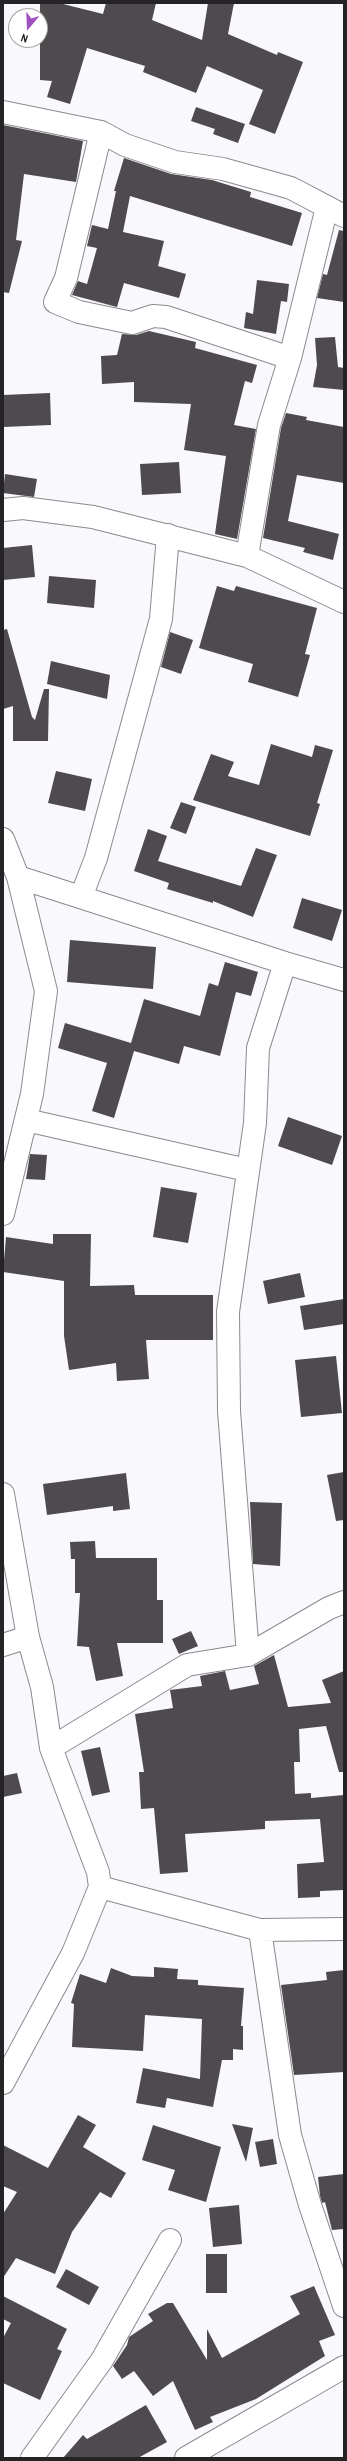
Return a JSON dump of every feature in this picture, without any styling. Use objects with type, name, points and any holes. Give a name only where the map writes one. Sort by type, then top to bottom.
[{"type":"street","points":[[3,112],[101,132],[125,145],[175,162],[223,169],[291,188],[335,212],[269,424],[247,556]]},
{"type":"street","points":[[101,132],[66,278],[55,302],[79,312],[132,323],[153,316],[166,317],[290,358]]},
{"type":"street","points":[[3,510],[23,508],[93,517],[247,556],[344,602]]},
{"type":"street","points":[[81,897],[96,858],[161,619],[168,535]]},
{"type":"street","points":[[3,838],[18,877],[46,991],[32,1094],[3,1214]]},
{"type":"street","points":[[18,877],[285,963],[344,980]]},
{"type":"street","points":[[248,1655],[229,1411],[228,1312],[247,1170],[255,1123],[258,1048],[285,963]]},
{"type":"street","points":[[26,1120],[247,1170]]},
{"type":"street","points":[[3,1494],[28,1638],[42,1687],[51,1748],[98,1872],[100,1887],[73,1953],[3,2083]]},
{"type":"street","points":[[51,1748],[187,1665],[248,1655],[329,1608],[344,1602]]},
{"type":"street","points":[[3,1645],[28,1638]]},
{"type":"street","points":[[100,1887],[260,1930],[344,1929]]},
{"type":"street","points":[[260,1930],[290,2135],[310,2205],[344,2306]]},
{"type":"street","points":[[32,2458],[102,2360],[170,2240]]},
{"type":"street","points":[[186,2458],[344,2367]]},
{"type":"building","points":[[40,3],[59,3],[103,14],[106,3],[156,3],[152,20],[202,40],[208,3],[234,3],[228,34],[277,55],[278,52],[303,62],[275,134],[249,124],[263,90],[207,66],[196,93],[143,72],[145,66],[87,48],[70,104],[47,97],[52,81],[40,80],[40,48],[48,48],[48,8],[40,8]]},
{"type":"building","points":[[196,107],[245,124],[238,143],[213,134],[215,129],[191,121]]},
{"type":"building","points":[[3,125],[83,141],[76,182],[24,174],[16,240],[22,241],[9,293],[3,292]]},
{"type":"building","points":[[124,158],[171,174],[212,180],[251,192],[250,197],[302,213],[292,246],[130,196],[123,232],[164,241],[158,266],[186,274],[179,298],[124,283],[117,307],[72,295],[78,281],[87,284],[97,248],[87,246],[92,225],[108,229],[116,191],[114,191]]},
{"type":"building","points":[[339,230],[344,231],[344,302],[317,298],[323,274],[327,275]]},
{"type":"building","points":[[257,280],[289,284],[287,302],[281,301],[276,334],[244,328],[246,312],[253,314]]},
{"type":"building","points":[[149,331],[196,342],[195,348],[257,365],[252,383],[245,381],[234,425],[256,429],[237,539],[215,534],[226,456],[184,450],[191,404],[134,402],[134,382],[102,384],[101,356],[117,355],[122,334],[136,335]]},
{"type":"building","points":[[335,337],[338,367],[344,368],[344,390],[313,387],[317,365],[315,338]]},
{"type":"building","points":[[50,393],[51,425],[3,427],[3,395]]},
{"type":"building","points":[[286,413],[307,417],[306,420],[344,427],[344,483],[297,475],[288,521],[339,534],[333,560],[303,552],[305,548],[263,538],[281,428]]},
{"type":"building","points":[[179,462],[181,493],[142,495],[140,464]]},
{"type":"building","points":[[5,474],[37,479],[34,497],[3,493]]},
{"type":"building","points":[[32,545],[35,577],[3,580],[3,548]]},
{"type":"building","points":[[49,576],[96,580],[94,608],[47,603]]},
{"type":"building","points":[[217,586],[234,591],[236,586],[317,608],[305,654],[310,655],[298,697],[248,682],[253,664],[199,648]]},
{"type":"building","points":[[7,629],[32,717],[35,720],[44,689],[49,689],[48,741],[13,741],[13,706],[3,709],[3,630]]},
{"type":"building","points":[[170,632],[193,640],[181,674],[161,667]]},
{"type":"building","points":[[51,661],[110,675],[107,699],[47,684]]},
{"type":"building","points":[[271,744],[312,757],[315,745],[333,750],[317,803],[320,804],[310,836],[193,800],[211,754],[234,762],[228,776],[259,785]]},
{"type":"building","points":[[56,771],[92,779],[85,811],[48,803]]},
{"type":"building","points":[[181,802],[196,807],[186,834],[170,828]]},
{"type":"building","points":[[148,829],[167,836],[158,861],[241,886],[256,848],[277,855],[253,917],[213,901],[213,903],[167,889],[169,883],[134,871]]},
{"type":"building","points":[[302,898],[342,910],[332,941],[293,928]]},
{"type":"building","points":[[70,940],[156,947],[153,989],[67,982]]},
{"type":"building","points":[[225,962],[258,972],[251,996],[236,992],[220,1056],[184,1046],[179,1064],[134,1051],[114,1118],[92,1111],[107,1063],[58,1048],[65,1023],[131,1043],[144,999],[200,1016],[209,983],[218,986]]},
{"type":"building","points":[[288,1117],[342,1136],[332,1165],[278,1146]]},
{"type":"building","points":[[30,1154],[47,1155],[45,1180],[26,1179]]},
{"type":"building","points":[[161,1187],[197,1193],[188,1243],[153,1237]]},
{"type":"building","points":[[53,1234],[91,1234],[90,1286],[134,1285],[135,1295],[213,1295],[213,1340],[146,1340],[149,1379],[117,1381],[116,1363],[69,1370],[64,1336],[64,1281],[3,1272],[6,1237],[53,1244]]},
{"type":"building","points":[[300,1273],[305,1297],[268,1304],[263,1281]]},
{"type":"building","points":[[344,1299],[344,1324],[304,1330],[300,1306]]},
{"type":"building","points":[[336,1356],[342,1413],[301,1417],[295,1360]]},
{"type":"building","points":[[344,1472],[344,1520],[336,1521],[327,1475]]},
{"type":"building","points":[[126,1473],[130,1509],[113,1511],[113,1506],[47,1515],[43,1484]]},
{"type":"building","points":[[250,1502],[282,1503],[280,1566],[253,1564]]},
{"type":"building","points":[[95,1541],[96,1558],[157,1558],[157,1600],[163,1600],[163,1643],[117,1643],[123,1676],[96,1681],[89,1647],[77,1646],[80,1593],[75,1593],[75,1559],[71,1559],[70,1542]]},
{"type":"building","points":[[191,1631],[198,1646],[179,1654],[172,1639]]},
{"type":"building","points":[[274,1655],[288,1707],[331,1703],[322,1680],[344,1671],[344,1772],[339,1772],[326,1726],[299,1729],[300,1762],[294,1762],[295,1794],[311,1793],[311,1798],[344,1795],[344,1890],[320,1891],[320,1897],[298,1898],[297,1864],[324,1862],[320,1819],[265,1821],[265,1829],[185,1834],[188,1872],[160,1874],[154,1808],[141,1809],[139,1772],[144,1772],[135,1714],[173,1708],[170,1690],[202,1686],[200,1676],[225,1671],[230,1690],[259,1684],[254,1666]]},
{"type":"building","points":[[100,1747],[110,1792],[92,1796],[81,1751]]},
{"type":"building","points":[[17,1773],[22,1793],[3,1797],[3,1776]]},
{"type":"building","points":[[154,1967],[178,1969],[177,1979],[198,1980],[198,1985],[244,1988],[241,2026],[243,2026],[243,2050],[233,2049],[233,2060],[222,2060],[213,2107],[167,2098],[165,2108],[136,2103],[143,2068],[200,2079],[202,2019],[145,2015],[143,2051],[72,2047],[74,2004],[71,2003],[80,1974],[106,1983],[111,1968],[132,1976],[154,1977]]},
{"type":"building","points":[[344,1970],[344,2072],[294,2075],[281,1985],[327,1980],[326,1972]]},
{"type":"building","points":[[78,2115],[96,2125],[83,2147],[126,2173],[111,2198],[100,2192],[72,2232],[55,2274],[16,2258],[3,2278],[3,2214],[17,2192],[3,2186],[3,2145],[48,2168]]},
{"type":"building","points":[[232,2124],[253,2128],[246,2162]]},
{"type":"building","points":[[153,2125],[221,2147],[206,2202],[168,2190],[175,2170],[142,2160]]},
{"type":"building","points":[[273,2139],[277,2164],[260,2167],[255,2142]]},
{"type":"building","points":[[344,2174],[344,2229],[332,2230],[325,2202],[322,2203],[320,2196],[318,2177]]},
{"type":"building","points":[[239,2205],[242,2244],[213,2247],[209,2208]]},
{"type":"building","points":[[206,2254],[227,2254],[227,2293],[206,2293]]},
{"type":"building","points":[[66,2269],[99,2287],[89,2305],[56,2287]]},
{"type":"building","points":[[314,2286],[335,2335],[319,2341],[325,2356],[256,2399],[210,2417],[213,2422],[195,2430],[173,2381],[153,2396],[134,2371],[122,2379],[113,2366],[127,2345],[129,2337],[153,2321],[148,2314],[167,2303],[173,2303],[207,2360],[207,2329],[222,2358],[300,2314],[290,2296]]},
{"type":"building","points":[[3,2296],[67,2329],[57,2349],[62,2351],[40,2400],[3,2383],[3,2338],[11,2323],[3,2319]]},
{"type":"building","points":[[146,2405],[167,2442],[138,2458],[63,2458],[83,2435],[87,2439]]}]
